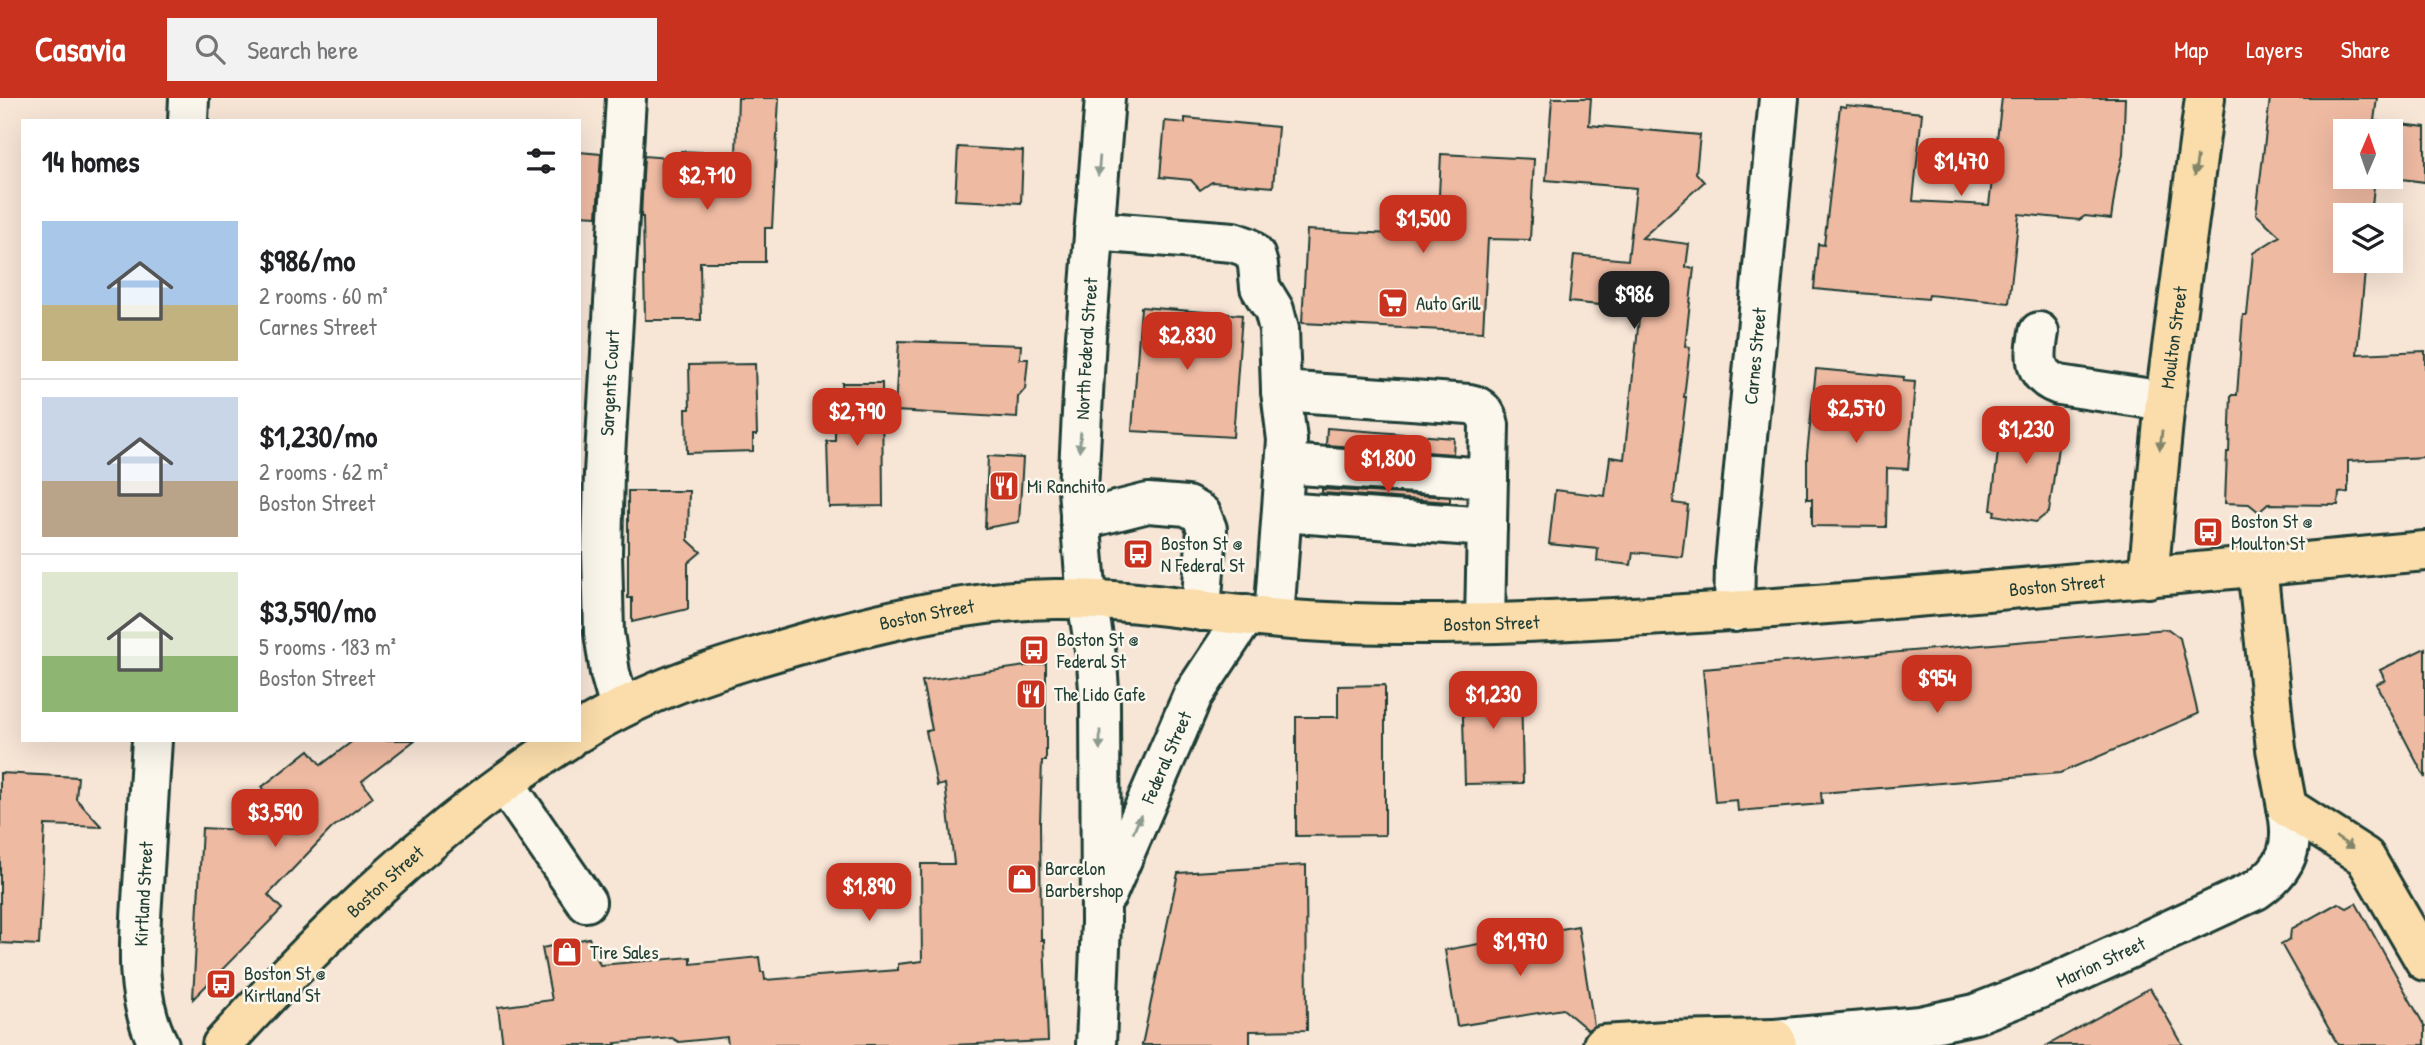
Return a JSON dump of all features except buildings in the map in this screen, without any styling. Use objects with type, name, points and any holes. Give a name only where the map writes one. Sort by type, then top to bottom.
[{"type":"main road","name":"Moulton Street","points":[[2148,578],[2165,401],[2205,98]]},
{"type":"main road","name":"Boston Street","points":[[581,731],[620,708],[690,677],[866,626],[971,606],[1033,599],[1087,599],[1260,617],[1390,625],[1485,623],[1734,612],[2148,578],[2425,551]]},
{"type":"main road","name":"Marion Street","points":[[2257,566],[2276,749],[2287,807]]},
{"type":"main road","name":"Boston Street","points":[[222,1045],[288,976],[407,861],[505,783],[564,742]]},
{"type":"main road","points":[[2287,807],[2365,857],[2425,961]]},
{"type":"main road","name":"Marion Street","points":[[1602,1045],[1666,1041],[1776,1042]]},
{"type":"street","points":[[188,119],[189,98]]},
{"type":"street","name":"Sargents Court","points":[[620,708],[610,673],[604,633],[602,553],[604,473],[626,98]]},
{"type":"street","name":"North Federal Street","points":[[1087,599],[1080,520],[1079,456],[1105,98]]},
{"type":"street","name":"Carnes Street","points":[[1734,612],[1735,564],[1779,98]]},
{"type":"street","points":[[1094,231],[1233,242],[1247,247],[1257,260],[1258,279],[1263,294],[1274,310],[1278,322],[1284,476],[1260,617]]},
{"type":"street","points":[[2039,332],[2036,364],[2040,374],[2049,381],[2059,385],[2165,401]]},
{"type":"street","points":[[1281,391],[1473,405],[1484,412],[1488,420],[1485,623]]},
{"type":"street","points":[[1284,476],[1487,491]]},
{"type":"street","points":[[1284,476],[1487,491]]},
{"type":"street","points":[[1080,520],[1148,503],[1187,506],[1201,514],[1208,528],[1201,611]]},
{"type":"street","name":"Federal Street","points":[[1087,599],[1100,703],[1101,909],[1095,1042]]},
{"type":"street","name":"Federal Street","points":[[1101,909],[1193,695],[1260,617]]},
{"type":"street","name":"Kirtland Street","points":[[152,742],[140,953],[147,1012],[151,1030],[159,1045]]},
{"type":"street","points":[[505,783],[586,902]]},
{"type":"street","name":"Marion Street","points":[[1776,1042],[1920,1026],[1956,1019],[2008,1002],[2127,951],[2256,890],[2271,880],[2282,866],[2289,848],[2291,831],[2287,807]]},
{"type":"place","name":"Auto Grill","points":[[1393,303]]},
{"type":"place","name":"Mi Ranchito","points":[[1004,486]]},
{"type":"place","name":"Boston St @ Moulton St","points":[[2208,532]]},
{"type":"place","name":"Boston St @ N Federal St","points":[[1138,554]]},
{"type":"place","name":"Boston St @ Federal St","points":[[1034,650]]},
{"type":"place","name":"The Lido Cafe","points":[[1031,694]]},
{"type":"place","name":"Barcelon Barbershop","points":[[1022,879]]},
{"type":"place","name":"Tire Sales","points":[[567,952]]},
{"type":"place","name":"Boston St @ Kirtland St","points":[[221,984]]}]
